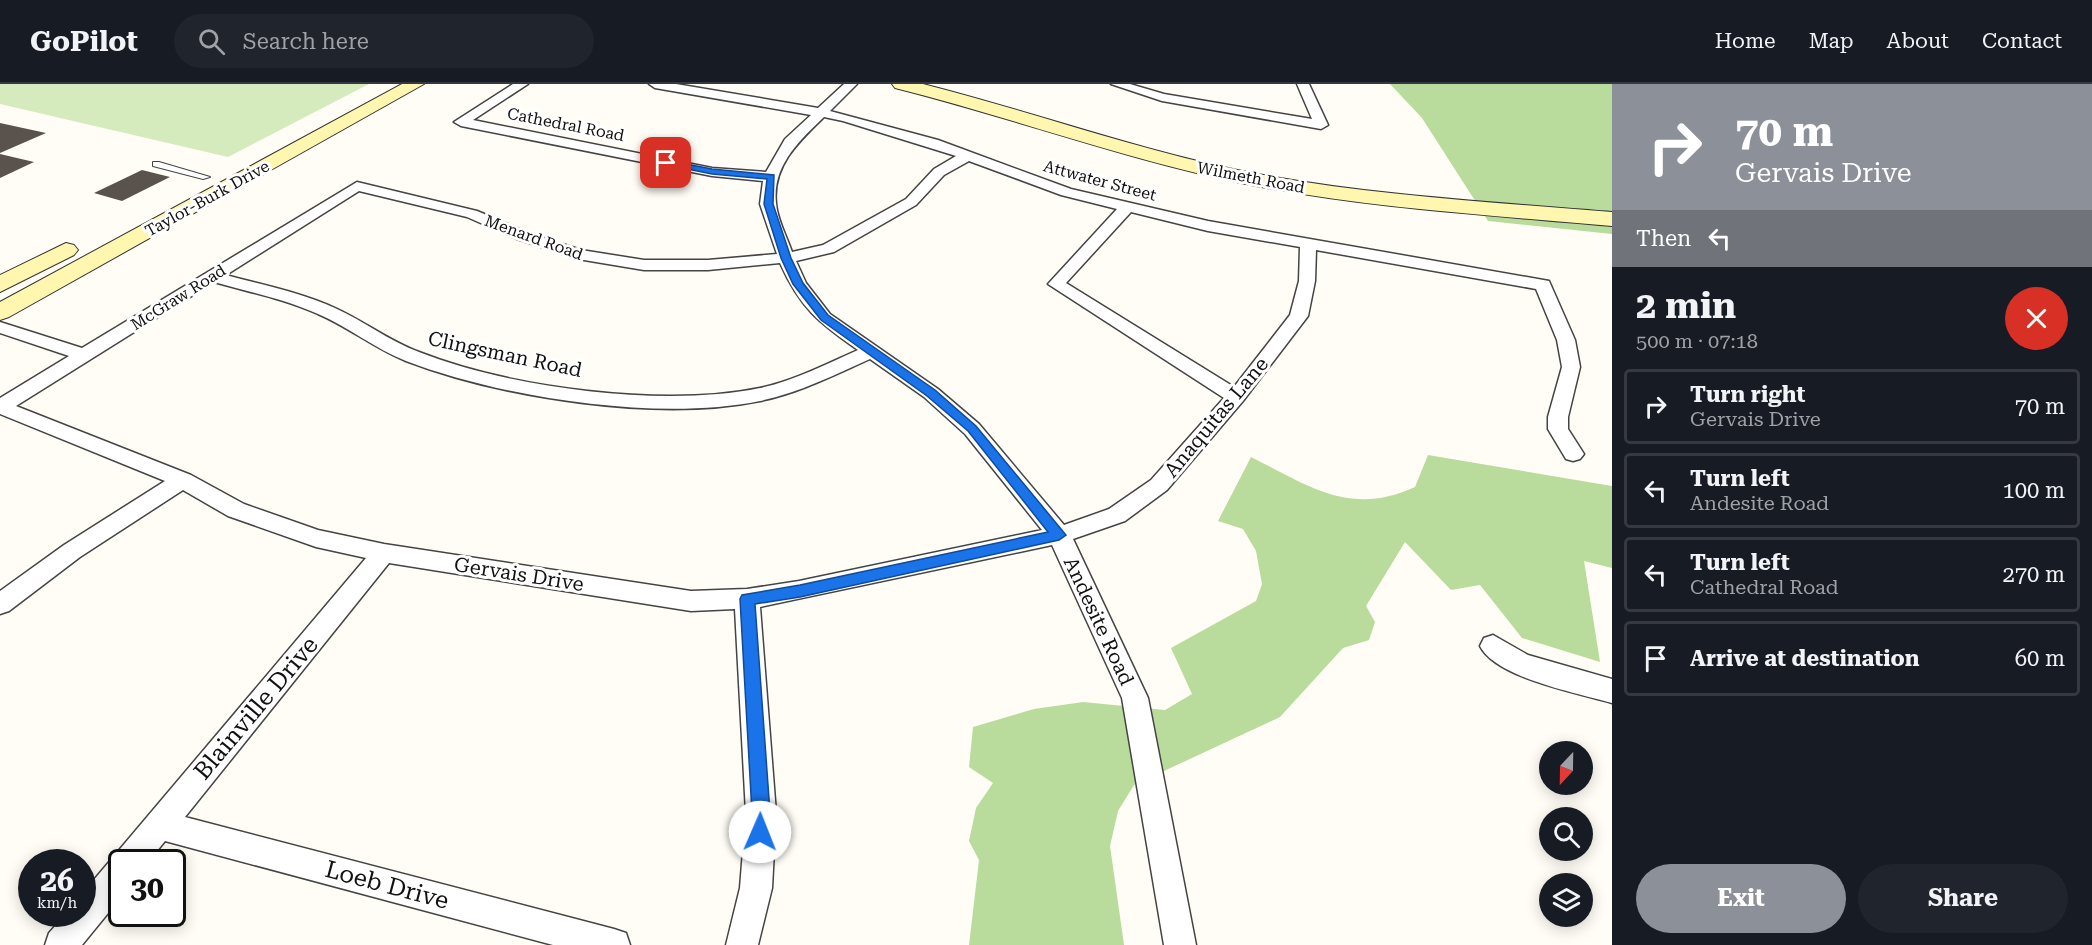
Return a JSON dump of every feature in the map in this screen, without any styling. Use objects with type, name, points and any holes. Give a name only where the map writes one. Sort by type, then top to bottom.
[{"type":"street","name":"Taylor-Burk Drive","points":[[134,215],[381,84]]},
{"type":"street","name":"Taylor-Burk Drive","points":[[0,312],[415,84]]},
{"type":"street","name":"Cathedral Road","points":[[522,84],[461,122],[712,172],[771,177]]},
{"type":"street","name":"Attwater Street","points":[[655,84],[822,112],[904,133],[1066,192],[1127,207],[1308,246],[1543,285],[1566,340],[1571,367],[1558,417],[1558,429],[1573,454]]},
{"type":"street","name":"Andesite Road","points":[[851,84],[790,142],[777,161],[771,177],[768,204],[786,258],[798,284],[824,318],[869,352],[931,393],[972,429],[1059,535],[1135,698],[1180,945]]},
{"type":"street","name":"Wilmeth Road","points":[[901,84],[1130,151],[1244,177],[1354,195],[1517,202],[1612,201]]},
{"type":"street","name":"Wilmeth Road","points":[[956,84],[1170,145],[1330,175],[1517,202],[1612,219]]},
{"type":"street","points":[[1117,84],[1162,97],[1321,125],[1303,84]]},
{"type":"street","name":"Menard Road","points":[[357,186],[471,214],[557,248],[596,258],[673,266],[786,258],[828,249],[848,240],[911,202],[939,172],[967,156]]},
{"type":"street","name":"McGraw Road","points":[[0,407],[357,186]]},
{"type":"street","points":[[1127,207],[1056,284],[1236,397]]},
{"type":"street","points":[[0,285],[82,242]]},
{"type":"street","name":"Anaquitas Lane","points":[[1059,535],[1117,515],[1159,485],[1236,397],[1299,316],[1308,281],[1308,246]]},
{"type":"street","name":"Clingsman Road","points":[[212,276],[323,309],[414,357],[482,376],[564,392],[690,401],[748,397],[793,387],[869,352]]},
{"type":"street","points":[[0,327],[84,355]]},
{"type":"street","name":"Gervais Drive","points":[[0,407],[183,480],[236,510],[316,538],[384,553],[691,601],[747,599],[800,591],[1059,535]]},
{"type":"street","points":[[0,604],[72,551],[183,480]]},
{"type":"street","name":"Blainville Drive","points":[[140,849],[384,553]]},
{"type":"street","points":[[742,945],[756,888],[761,813],[747,599]]},
{"type":"street","points":[[1493,646],[1520,664],[1612,691]]},
{"type":"street","name":"Loeb Drive","points":[[159,825],[614,945]]},
{"type":"street","points":[[61,945],[108,888]]},
{"type":"lane","points":[[156,165],[206,177]]},
{"type":"green space","points":[[0,84],[369,84],[228,157],[0,104]]},
{"type":"green space","points":[[1390,84],[1612,84],[1612,234],[1488,221],[1422,118]]},
{"type":"green space","points":[[1428,455],[1612,486],[1612,568],[1584,561],[1600,662],[1522,638],[1480,585],[1451,590],[1405,542],[1366,606],[1375,622],[1369,640],[1343,648],[1280,717],[1134,785],[1118,811],[1110,846],[1124,945],[969,945],[979,860],[969,841],[976,808],[993,783],[969,767],[973,727],[1034,709],[1083,702],[1165,710],[1192,694],[1171,648],[1256,601],[1262,584],[1256,551],[1243,529],[1218,521],[1251,457],[1330,494],[1370,499],[1392,496],[1415,487]]},
{"type":"building","points":[[0,123],[46,133],[0,153]]},
{"type":"building","points":[[0,154],[34,162],[0,178]]},
{"type":"building","points":[[142,170],[170,177],[122,201],[94,193]]},
{"type":"route","points":[[666,163],[712,172],[771,177],[768,204],[786,258],[798,284],[824,318],[869,352],[931,393],[972,429],[1059,535],[800,591],[747,599],[761,813],[760,832]]}]
